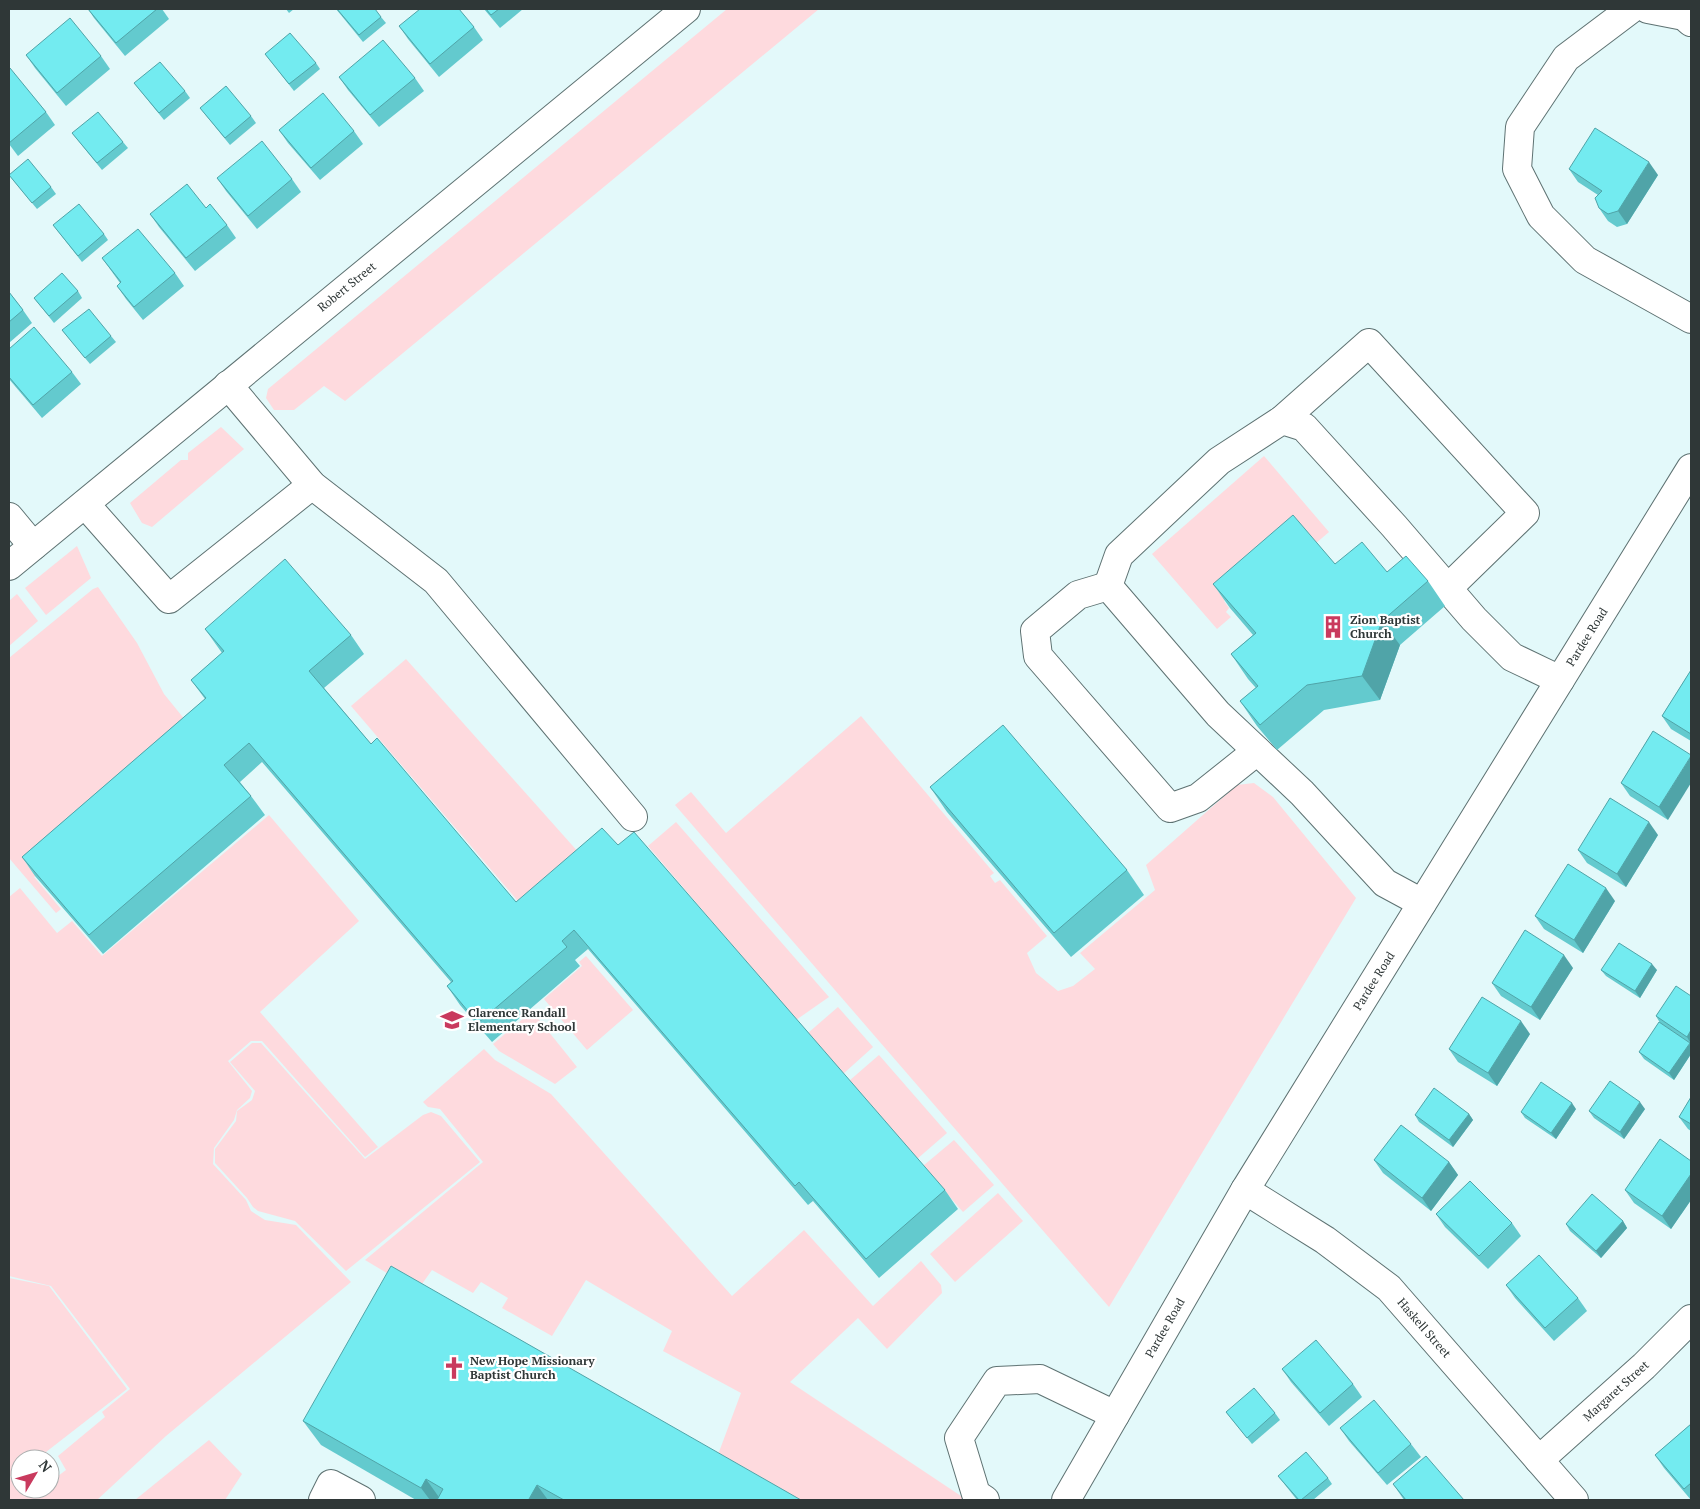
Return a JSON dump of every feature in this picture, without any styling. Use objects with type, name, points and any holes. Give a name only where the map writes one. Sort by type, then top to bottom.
[{"type":"street","name":"Robert Street","points":[[9,566],[686,9]]},
{"type":"street","points":[[1631,9],[1566,58],[1520,127],[1518,169],[1541,216],[1585,260],[1691,319]]},
{"type":"street","points":[[1648,9],[1684,16],[1691,22]]},
{"type":"street","points":[[1108,586],[1119,555],[1219,461],[1282,420],[1369,343],[1525,513],[1448,588]]},
{"type":"street","points":[[228,385],[312,485],[436,581],[634,817]]},
{"type":"street","points":[[1282,420],[1304,427],[1512,657],[1560,680]]},
{"type":"street","name":"Pardee Road","points":[[1066,1500],[1245,1190],[1691,468]]},
{"type":"street","points":[[85,504],[170,599],[312,485]]},
{"type":"street","points":[[9,517],[33,546]]},
{"type":"street","points":[[1108,586],[1218,714],[1302,793],[1385,883],[1422,903]]},
{"type":"street","points":[[1108,586],[1078,595],[1036,631],[1038,656],[1170,808],[1198,798],[1257,751]]},
{"type":"street","name":"Haskell Street","points":[[1245,1190],[1325,1240],[1389,1288],[1574,1500]]},
{"type":"street","name":"Margaret Street","points":[[1539,1460],[1644,1366],[1691,1319]]},
{"type":"street","points":[[981,1497],[959,1438],[997,1381],[1040,1379],[1115,1415]]},
{"type":"street","points":[[323,1500],[332,1484],[361,1500]]},
{"type":"shaded area","points":[[727,9],[819,9],[345,401],[324,386],[294,410],[274,410],[266,398],[268,389]]},
{"type":"shaded area","points":[[221,427],[244,449],[152,527],[142,523],[130,503],[181,460],[188,460],[188,453]]},
{"type":"shaded area","points":[[1264,456],[1329,532],[1315,544],[1232,594],[1224,601],[1229,608],[1226,612],[1231,617],[1217,629],[1152,554]]},
{"type":"shaded area","points":[[77,546],[91,578],[46,615],[25,588]]},
{"type":"shaded area","points":[[98,587],[137,643],[164,694],[190,726],[188,741],[34,877],[61,909],[56,913],[9,858],[9,658],[93,589]]},
{"type":"shaded area","points":[[17,594],[38,621],[9,646],[9,601]]},
{"type":"shaded area","points":[[406,659],[588,863],[529,914],[351,706]]},
{"type":"shaded area","points":[[861,716],[994,873],[990,876],[995,883],[1000,880],[1047,936],[1027,953],[1036,973],[1058,991],[1073,986],[1095,969],[1080,953],[1155,890],[1146,865],[1237,785],[1254,783],[1273,797],[1356,898],[1109,1307],[675,805],[691,792],[726,833]]},
{"type":"shaded area","points":[[269,815],[359,921],[260,1012],[378,1147],[365,1157],[262,1041],[251,1041],[228,1061],[252,1091],[250,1098],[237,1110],[234,1120],[214,1148],[213,1164],[246,1200],[251,1211],[265,1220],[296,1225],[351,1282],[166,1436],[97,1500],[9,1500],[9,1477],[10,1499],[60,1499],[60,1474],[66,1470],[60,1460],[60,1454],[105,1417],[102,1412],[130,1389],[51,1286],[9,1276],[9,897],[20,888],[57,933],[72,921],[102,956]]},
{"type":"shaded area","points":[[676,822],[829,997],[796,1020],[648,846]]},
{"type":"shaded area","points":[[586,956],[633,1010],[587,1050],[544,999],[582,966],[579,962]]},
{"type":"shaded area","points":[[838,1007],[873,1047],[843,1074],[808,1033]]},
{"type":"shaded area","points":[[532,1011],[577,1067],[555,1084],[499,1051],[493,1044]]},
{"type":"shaded area","points":[[252,1043],[261,1043],[365,1159],[423,1115],[431,1112],[441,1116],[480,1162],[346,1271],[295,1221],[258,1211],[253,1207],[215,1163],[215,1149],[236,1121],[237,1111],[252,1100],[255,1091],[230,1062]]},
{"type":"shaded area","points":[[484,1049],[495,1060],[551,1094],[732,1296],[804,1230],[873,1306],[921,1261],[941,1285],[942,1293],[887,1349],[858,1318],[790,1382],[967,1500],[782,1500],[716,1460],[741,1393],[663,1351],[672,1331],[586,1280],[552,1336],[502,1308],[508,1298],[481,1282],[473,1293],[432,1270],[417,1291],[365,1260],[483,1162],[440,1109],[428,1107],[423,1102]]},
{"type":"shaded area","points":[[879,1055],[947,1133],[917,1159],[849,1081]]},
{"type":"shaded area","points":[[954,1140],[994,1185],[963,1212],[923,1166]]},
{"type":"shaded area","points":[[998,1193],[1023,1221],[955,1282],[930,1254]]},
{"type":"shaded area","points":[[9,1278],[49,1286],[127,1389],[50,1449],[10,1449],[9,1476]]},
{"type":"shaded area","points":[[209,1440],[242,1474],[225,1500],[135,1500]]},
{"type":"building","points":[[88,9],[157,9],[116,43]]},
{"type":"building","points":[[337,9],[375,9],[381,17],[359,35]]},
{"type":"building","points":[[420,9],[459,9],[474,27],[430,64],[399,26]]},
{"type":"building","points":[[486,9],[499,9],[491,15]]},
{"type":"building","points":[[70,18],[101,56],[57,93],[26,55]]},
{"type":"building","points":[[290,33],[316,63],[289,84],[265,54]]},
{"type":"building","points":[[383,40],[415,78],[370,115],[339,77]]},
{"type":"building","points":[[160,62],[185,91],[159,113],[134,83]]},
{"type":"building","points":[[9,68],[46,112],[9,143]]},
{"type":"building","points":[[226,86],[251,116],[225,138],[200,108]]},
{"type":"building","points":[[323,93],[354,131],[311,168],[279,130]]},
{"type":"building","points":[[98,112],[123,142],[97,163],[72,133]]},
{"type":"building","points":[[1595,128],[1649,162],[1618,211],[1608,214],[1599,208],[1595,198],[1602,191],[1569,169]]},
{"type":"building","points":[[262,141],[292,179],[248,216],[217,178]]},
{"type":"building","points":[[28,159],[51,187],[32,203],[9,175]]},
{"type":"building","points":[[187,184],[206,208],[210,204],[227,225],[186,258],[150,214]]},
{"type":"building","points":[[79,204],[104,234],[78,256],[53,225]]},
{"type":"building","points":[[138,229],[175,273],[134,307],[117,286],[121,282],[102,258]]},
{"type":"building","points":[[62,273],[78,291],[49,316],[34,298]]},
{"type":"building","points":[[9,292],[23,310],[9,322]]},
{"type":"building","points":[[89,309],[111,336],[85,358],[62,330]]},
{"type":"building","points":[[34,327],[72,372],[33,405],[9,377],[9,349]]},
{"type":"building","name":"Zion Baptist Church","points":[[1293,515],[1335,564],[1362,542],[1387,572],[1406,556],[1428,581],[1382,621],[1362,676],[1307,685],[1260,725],[1240,701],[1258,686],[1231,654],[1256,633],[1213,584]]},
{"type":"building","points":[[285,559],[351,635],[309,671],[371,744],[377,738],[516,902],[602,828],[618,845],[634,832],[945,1190],[866,1259],[799,1182],[795,1186],[574,930],[562,941],[567,947],[478,1023],[447,986],[453,981],[249,743],[224,765],[251,796],[89,935],[22,857],[206,698],[191,680],[224,651],[205,629]]},
{"type":"building","points":[[1691,670],[1691,734],[1662,716]]},
{"type":"building","points":[[1003,725],[1127,870],[1054,933],[930,787]]},
{"type":"building","points":[[1653,731],[1691,755],[1659,807],[1621,783]]},
{"type":"building","points":[[1610,798],[1649,822],[1617,874],[1578,850]]},
{"type":"building","points":[[1568,864],[1606,888],[1574,940],[1535,916]]},
{"type":"building","points":[[1525,930],[1564,955],[1531,1007],[1492,983]]},
{"type":"building","points":[[1619,943],[1652,964],[1635,991],[1601,970]]},
{"type":"building","points":[[1676,986],[1691,996],[1691,1030],[1687,1037],[1656,1016]]},
{"type":"building","points":[[1482,997],[1521,1021],[1488,1073],[1449,1049]]},
{"type":"building","points":[[1659,1022],[1690,1043],[1669,1073],[1639,1052]]},
{"type":"building","points":[[1610,1081],[1640,1102],[1620,1132],[1589,1111]]},
{"type":"building","points":[[1541,1082],[1572,1103],[1551,1133],[1521,1112]]},
{"type":"building","points":[[1434,1088],[1469,1114],[1449,1140],[1415,1115]]},
{"type":"building","points":[[1691,1097],[1691,1124],[1679,1117]]},
{"type":"building","points":[[1401,1125],[1449,1162],[1422,1198],[1374,1160]]},
{"type":"building","points":[[1660,1139],[1691,1161],[1691,1174],[1662,1216],[1625,1190]]},
{"type":"building","points":[[1470,1181],[1512,1223],[1479,1256],[1436,1214]]},
{"type":"building","points":[[1592,1194],[1623,1221],[1596,1251],[1566,1224]]},
{"type":"building","points":[[1539,1255],[1578,1298],[1545,1328],[1506,1285]]},
{"type":"building","name":"New Hope Missionary Baptist Church","points":[[391,1266],[801,1500],[564,1500],[537,1485],[529,1499],[532,1500],[437,1500],[443,1489],[426,1479],[421,1488],[303,1421]]},
{"type":"building","points":[[1316,1340],[1353,1384],[1320,1413],[1282,1369]]},
{"type":"building","points":[[1254,1388],[1275,1413],[1247,1438],[1226,1412]]},
{"type":"building","points":[[1374,1400],[1411,1444],[1378,1473],[1340,1428]]},
{"type":"building","points":[[1691,1424],[1691,1483],[1684,1489],[1655,1455]]},
{"type":"building","points":[[1306,1452],[1328,1478],[1299,1500],[1278,1476]]},
{"type":"building","points":[[1426,1456],[1464,1500],[1406,1500],[1393,1484]]},
{"type":"place","name":"Zion Baptist Church","points":[[1333,627]]},
{"type":"place","name":"Clarence Randall Elementary School","points":[[452,1020]]},
{"type":"place","name":"New Hope Missionary Baptist Church","points":[[454,1368]]}]
